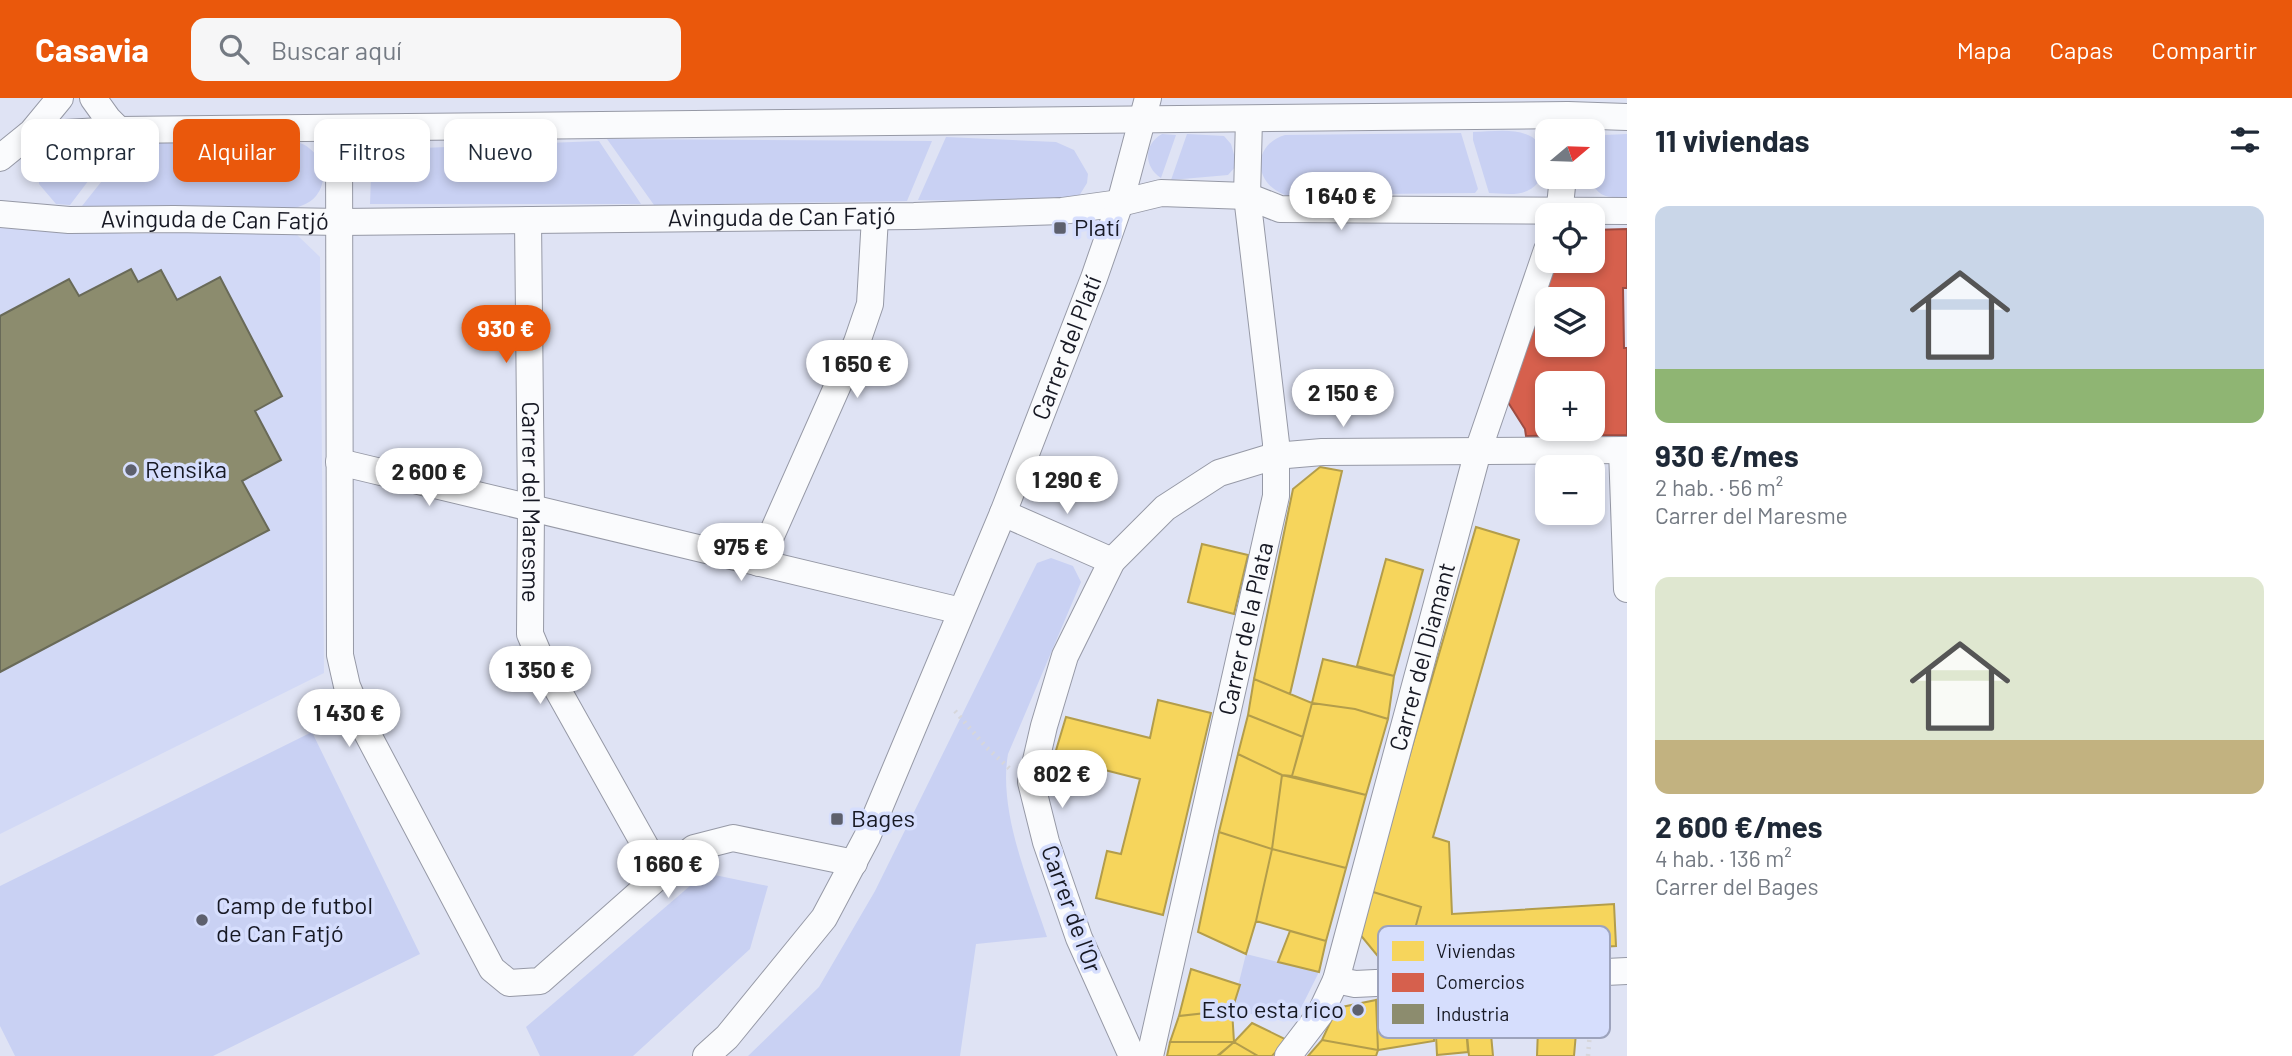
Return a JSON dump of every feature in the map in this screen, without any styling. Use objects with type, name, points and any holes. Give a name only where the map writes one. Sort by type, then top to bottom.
[{"type":"street","points":[[42,119],[60,98]]},
{"type":"street","points":[[93,98],[108,119]]},
{"type":"street","points":[[430,126],[1145,108],[1249,119],[1535,123]]},
{"type":"street","name":"Carrer del Platí","points":[[706,1056],[735,1028],[824,918],[867,837],[1003,513],[1094,278],[1120,203],[1145,108]]},
{"type":"street","points":[[1605,119],[1627,117]]},
{"type":"street","name":"Carrer de la Plata","points":[[1150,1056],[1276,496],[1276,443],[1247,196],[1249,119]]},
{"type":"street","points":[[159,130],[314,128]]},
{"type":"street","points":[[0,158],[21,141]]},
{"type":"street","points":[[339,182],[341,654],[347,686],[366,731],[492,969],[509,983],[540,981],[694,848],[733,838],[854,863]]},
{"type":"street","name":"Avinguda de Can Fatjó","points":[[0,214],[69,220],[340,222],[875,216],[1062,211],[1120,203],[1161,193],[1247,196],[1280,209],[1535,213]]},
{"type":"street","name":"Avinguda de Can Fatjó","points":[[1605,212],[1627,211]]},
{"type":"street","points":[[759,563],[857,342],[870,304],[875,216]]},
{"type":"street","name":"Carrer del Maresme","points":[[527,220],[530,634],[541,660],[661,874]]},
{"type":"street","name":"Carrer del Diamant","points":[[1289,1056],[1320,1014],[1336,980],[1478,451],[1539,273]]},
{"type":"street","points":[[1625,450],[1627,589]]},
{"type":"street","name":"Carrer de l'Or","points":[[1132,1056],[1079,938],[1046,842],[1031,782],[1065,656],[1112,561],[1165,508],[1208,480],[1275,456],[1322,452],[1625,450]]},
{"type":"street","points":[[339,462],[961,611]]},
{"type":"street","points":[[1003,513],[1112,561]]},
{"type":"street","points":[[1336,980],[1355,984],[1378,983]]},
{"type":"path","points":[[955,711],[1011,771]]},
{"type":"path","points":[[1588,1056],[1590,1038]]},
{"type":"shaded area","points":[[1501,131],[1528,135],[1535,139],[1535,186],[1522,193],[1489,193],[1473,132]]},
{"type":"shaded area","points":[[1461,133],[1478,189],[1475,193],[1285,195],[1274,189],[1262,173],[1262,155],[1274,140],[1285,135]]},
{"type":"shaded area","points":[[1162,134],[1176,135],[1161,178],[1151,167],[1148,155],[1152,143]]},
{"type":"shaded area","points":[[1187,134],[1224,136],[1231,144],[1237,165],[1228,175],[1171,180]]},
{"type":"shaded area","points":[[1627,134],[1627,197],[1603,195],[1596,189],[1605,189],[1605,135]]},
{"type":"shaded area","points":[[946,137],[1056,142],[1074,150],[1088,174],[1087,183],[1079,196],[1036,202],[918,200]]},
{"type":"shaded area","points":[[607,139],[932,141],[907,201],[654,205]]},
{"type":"shaded area","points":[[599,141],[641,204],[370,204],[371,182],[430,182],[430,148],[444,147],[444,182],[557,182],[557,143]]},
{"type":"shaded area","points":[[159,143],[173,143],[173,182],[300,182],[300,143],[314,153],[314,182],[323,182],[313,199],[287,210],[82,206],[101,182],[159,182]]},
{"type":"shaded area","points":[[87,182],[70,205],[56,204],[39,184]]},
{"type":"shaded area","points":[[0,218],[124,234],[293,231],[320,257],[324,673],[0,834]]},
{"type":"shaded area","points":[[1051,558],[1073,566],[1081,582],[1008,754],[1006,776],[1007,799],[1017,847],[1047,937],[976,944],[960,1056],[748,1056],[819,987],[875,891],[1037,563]]},
{"type":"shaded area","name":"Camp de futbol de Can Fatjó","points":[[312,732],[420,954],[213,1056],[15,1056],[0,1026],[0,886]]},
{"type":"shaded area","points":[[705,873],[768,886],[750,949],[633,1056],[540,1056],[526,1027]]},
{"type":"shaded area","points":[[1246,954],[1319,972],[1299,1012],[1285,1021],[1232,1010]]},
{"type":"building: Viviendas","points":[[1320,467],[1342,471],[1290,694],[1254,679],[1293,489]]},
{"type":"building: Viviendas","points":[[1476,527],[1519,540],[1433,837],[1449,842],[1452,914],[1614,904],[1616,946],[1610,946],[1610,926],[1378,926],[1378,956],[1358,932]]},
{"type":"building: Viviendas","points":[[1202,544],[1248,555],[1234,614],[1188,602]]},
{"type":"building: Viviendas","points":[[1386,559],[1423,570],[1394,676],[1357,666]]},
{"type":"building: Viviendas","points":[[1323,659],[1394,676],[1388,719],[1355,709],[1312,703]]},
{"type":"building: Viviendas","points":[[1254,679],[1312,703],[1303,737],[1248,715]]},
{"type":"building: Viviendas","points":[[1158,700],[1211,713],[1163,915],[1096,898],[1107,851],[1121,854],[1140,779],[1054,757],[1066,717],[1150,738]]},
{"type":"building: Viviendas","points":[[1312,703],[1355,709],[1388,719],[1366,795],[1292,776]]},
{"type":"building: Viviendas","points":[[1248,715],[1303,737],[1292,776],[1282,775],[1238,754]]},
{"type":"building: Viviendas","points":[[1238,754],[1282,775],[1272,849],[1219,832]]},
{"type":"building: Viviendas","points":[[1282,775],[1366,795],[1346,868],[1272,849]]},
{"type":"building: Viviendas","points":[[1219,832],[1272,849],[1246,954],[1198,932]]},
{"type":"building: Viviendas","points":[[1272,849],[1346,868],[1326,941],[1256,921]]},
{"type":"building: Viviendas","points":[[1370,891],[1421,907],[1416,926],[1378,926],[1378,956],[1358,932]]},
{"type":"building: Viviendas","points":[[1290,931],[1326,941],[1319,972],[1278,962]]},
{"type":"building: Viviendas","points":[[1191,969],[1240,985],[1232,1010],[1179,1016]]},
{"type":"building: Viviendas","points":[[1376,1000],[1378,1038],[1434,1038],[1434,1041],[1378,1050]]},
{"type":"building: Viviendas","points":[[1376,1000],[1378,1050],[1322,1040],[1337,1008]]},
{"type":"building: Viviendas","points":[[1232,1010],[1234,1042],[1170,1042],[1179,1016]]},
{"type":"building: Viviendas","points":[[1252,1023],[1287,1040],[1272,1056],[1258,1056],[1234,1042]]},
{"type":"building: Viviendas","points":[[1436,1038],[1467,1038],[1468,1052],[1437,1055]]},
{"type":"building: Viviendas","points":[[1467,1038],[1491,1038],[1493,1056],[1469,1056]]},
{"type":"building: Viviendas","points":[[1538,1038],[1576,1038],[1574,1056],[1537,1056]]},
{"type":"building: Viviendas","points":[[1322,1040],[1378,1050],[1376,1056],[1308,1056]]},
{"type":"building: Viviendas","points":[[1170,1042],[1234,1042],[1217,1056],[1167,1056]]},
{"type":"building: Viviendas","points":[[1234,1042],[1258,1056],[1218,1056]]},
{"type":"building: Comercios","points":[[1627,229],[1627,288],[1623,288],[1624,348],[1627,348],[1627,435],[1605,435],[1605,371],[1535,371],[1535,436],[1526,436],[1525,429],[1506,399],[1535,312],[1535,357],[1605,357],[1605,287],[1543,287],[1548,273],[1605,273],[1605,230]]},
{"type":"building: Industria","name":"Rensika","points":[[131,269],[138,282],[161,270],[177,300],[220,277],[282,396],[255,411],[281,460],[242,481],[269,530],[0,672],[0,316],[69,279],[79,296]]},
{"type":"place","name":"Platí","points":[[1060,228]]},
{"type":"place","name":"Rensika","points":[[131,470]]},
{"type":"place","name":"Bages","points":[[837,819]]},
{"type":"place","name":"Camp de futbol de Can Fatjó","points":[[202,920]]},
{"type":"place","name":"Esto esta rico","points":[[1358,1010]]}]
